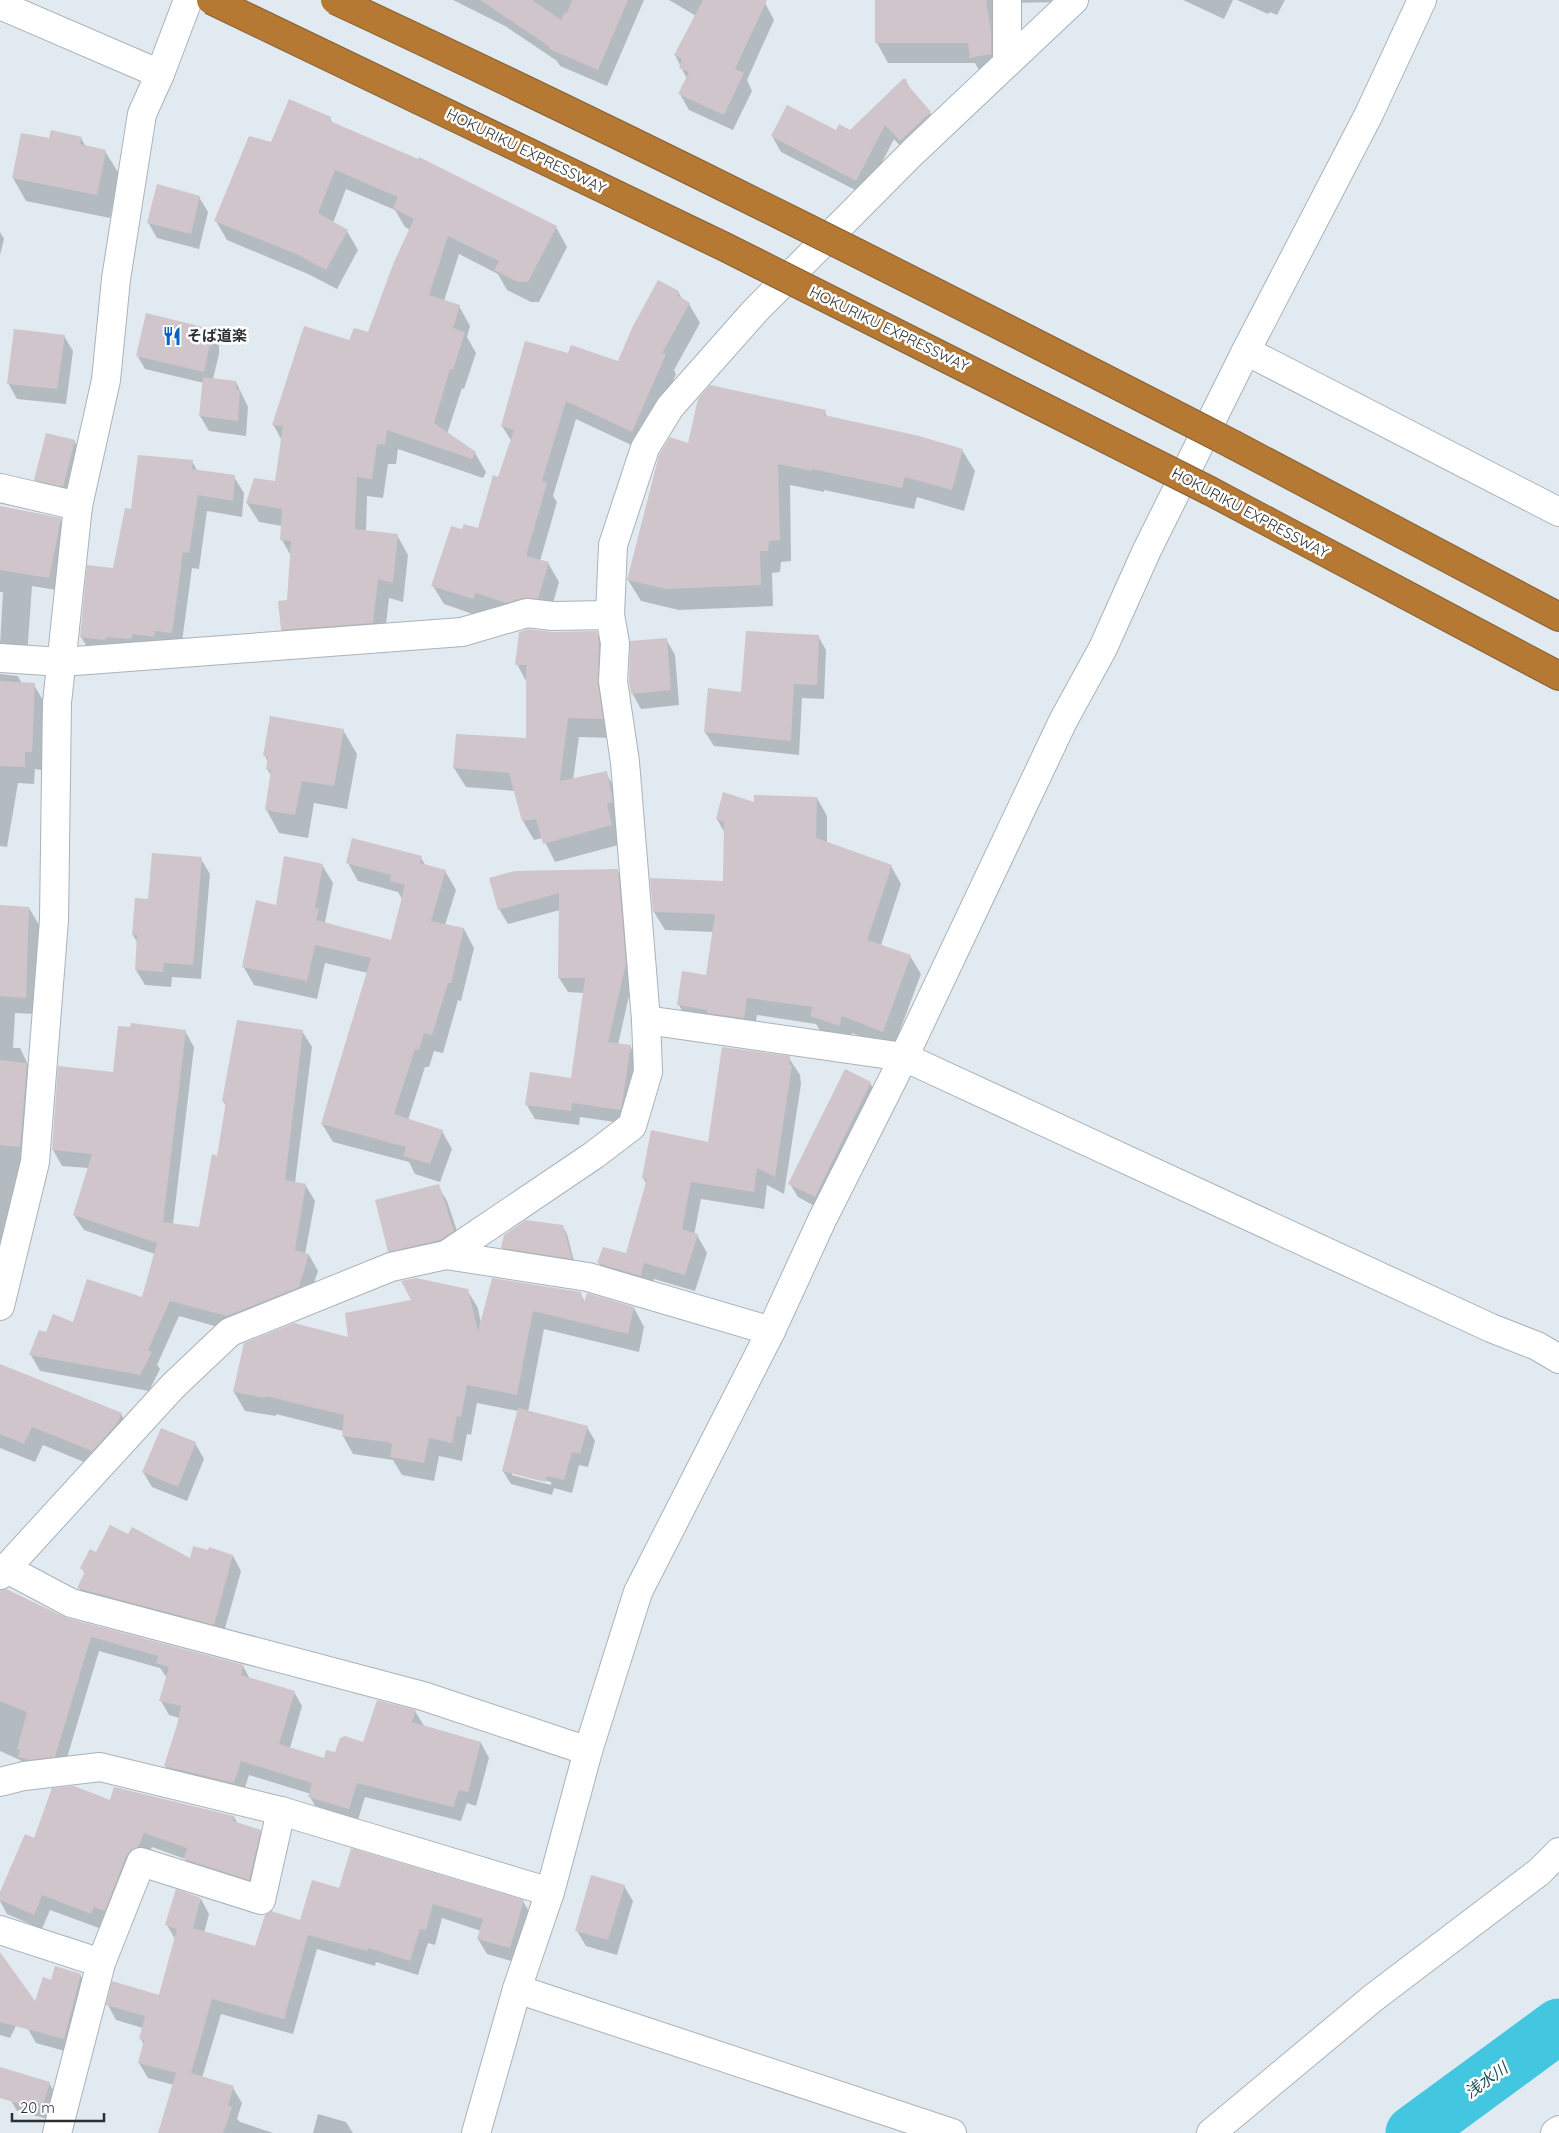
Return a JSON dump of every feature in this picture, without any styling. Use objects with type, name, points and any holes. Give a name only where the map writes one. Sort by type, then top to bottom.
[{"type":"highway","name":"HOKURIKU EXPRESSWAY","points":[[211,0],[725,247],[1210,491],[1559,676]]},
{"type":"highway","points":[[335,0],[724,186],[984,316],[1234,445],[1559,617]]},
{"type":"street","points":[[0,1306],[35,1162],[54,920],[57,703],[78,506],[106,380],[116,279],[142,114],[160,74],[188,0]]},
{"type":"street","points":[[1006,0],[1007,63]]},
{"type":"street","points":[[588,1751],[423,1696],[71,1603],[3,1572],[173,1386],[230,1332],[391,1267],[446,1254],[594,1155],[632,1126],[648,1072],[646,1020],[626,762],[613,681],[615,644],[610,615],[613,545],[644,448],[670,407],[755,311],[913,152],[1074,0]]},
{"type":"street","points":[[476,2133],[517,1989],[550,1892],[588,1751],[638,1592],[770,1332],[822,1220],[904,1057],[1063,721],[1103,648],[1147,550],[1246,351],[1369,114],[1422,0]]},
{"type":"street","points":[[0,5],[160,74]]},
{"type":"street","points":[[1246,351],[1559,512]]},
{"type":"street","points":[[0,488],[78,506]]},
{"type":"street","points":[[0,658],[62,662],[462,632],[527,612],[553,616],[610,615]]},
{"type":"street","points":[[646,1020],[904,1057],[1491,1328],[1537,1346],[1559,1359]]},
{"type":"street","points":[[446,1254],[588,1277],[770,1332]]},
{"type":"street","points":[[0,1782],[24,1776],[100,1767],[281,1811],[550,1892]]},
{"type":"street","points":[[57,2133],[101,1963],[141,1862],[261,1900],[281,1811]]},
{"type":"street","points":[[1217,2132],[1373,1998],[1539,1872],[1559,1852]]},
{"type":"street","points":[[0,1930],[101,1963]]},
{"type":"street","points":[[517,1989],[952,2133]]},
{"type":"street","points":[[1555,2133],[1559,2130]]},
{"type":"building","points":[[480,0],[532,0],[561,20],[565,12],[567,13],[572,0],[628,0],[598,70],[549,49],[550,47]]},
{"type":"building","points":[[703,0],[767,0],[735,69],[744,73],[724,115],[678,94],[689,72],[679,68],[682,59],[674,55]]},
{"type":"building","points":[[875,0],[986,0],[991,31],[991,54],[970,58],[968,43],[875,43]]},
{"type":"building","points":[[904,78],[907,80],[906,83],[931,112],[900,141],[885,125],[856,181],[771,136],[787,105],[836,130],[839,124],[850,130]]},
{"type":"building","points":[[289,99],[331,117],[330,121],[418,159],[419,157],[557,226],[528,282],[518,282],[494,270],[499,261],[448,236],[429,295],[460,305],[453,328],[465,332],[453,370],[450,369],[434,423],[476,452],[472,459],[387,430],[385,445],[377,444],[372,479],[357,477],[355,529],[398,534],[393,583],[378,579],[373,623],[281,630],[278,601],[287,600],[291,541],[280,540],[282,509],[246,503],[254,478],[275,481],[283,426],[272,425],[304,326],[349,340],[354,328],[368,332],[394,262],[414,219],[393,208],[398,197],[335,170],[318,213],[348,230],[326,270],[296,254],[214,221],[249,136],[271,142]]},
{"type":"building","points":[[51,130],[82,137],[80,144],[106,150],[97,195],[12,178],[21,133],[49,138]]},
{"type":"building","points":[[157,184],[200,196],[191,234],[147,223]]},
{"type":"building","points":[[658,280],[679,291],[677,295],[690,303],[662,353],[666,354],[632,432],[566,401],[542,481],[547,483],[526,556],[549,562],[538,599],[523,598],[506,603],[476,593],[473,599],[431,586],[451,526],[462,529],[464,524],[478,528],[493,475],[498,477],[514,430],[501,426],[525,341],[568,353],[571,345],[618,361],[632,328]]},
{"type":"building","points":[[146,313],[211,329],[211,339],[204,372],[136,356]]},
{"type":"building","points":[[14,329],[65,335],[57,389],[7,384]]},
{"type":"building","points":[[203,377],[236,381],[236,389],[240,390],[238,421],[199,416]]},
{"type":"building","points":[[710,385],[826,410],[824,415],[919,436],[963,449],[952,490],[905,477],[902,488],[812,469],[812,471],[778,464],[780,540],[769,541],[768,551],[760,551],[761,585],[666,589],[627,580],[659,455],[670,437],[688,443],[698,399]]},
{"type":"building","points":[[46,433],[75,440],[63,487],[34,480]]},
{"type":"building","points":[[138,455],[193,460],[192,469],[235,475],[233,501],[198,495],[189,553],[183,552],[172,633],[155,631],[154,637],[133,634],[131,639],[107,637],[105,640],[80,637],[87,565],[113,568],[125,508],[131,509]]},
{"type":"building","points":[[0,506],[61,518],[49,578],[0,570]]},
{"type":"building","points":[[528,629],[553,632],[597,631],[599,644],[598,683],[603,719],[568,718],[560,781],[607,771],[613,802],[607,804],[612,825],[543,844],[536,819],[522,821],[509,773],[453,768],[456,734],[526,738],[526,665],[515,665],[519,632]]},
{"type":"building","points":[[746,631],[819,635],[817,685],[794,684],[791,741],[704,732],[708,688],[741,692]]},
{"type":"building","points":[[667,638],[671,690],[631,694],[629,680],[630,641]]},
{"type":"building","points":[[0,681],[35,683],[32,752],[25,752],[25,767],[0,766]]},
{"type":"building","points":[[270,716],[344,729],[334,786],[302,781],[295,815],[265,810],[271,770],[266,769],[268,757],[263,756]]},
{"type":"building","points":[[723,792],[754,802],[754,795],[817,797],[816,838],[892,865],[867,940],[911,955],[883,1032],[842,1016],[839,1026],[810,1016],[813,1007],[747,998],[744,1018],[707,1013],[707,1010],[677,1005],[682,971],[706,975],[715,914],[653,912],[650,878],[723,881],[724,822],[716,819]]},
{"type":"building","points":[[352,838],[422,856],[420,863],[446,870],[431,921],[464,928],[451,983],[448,983],[432,1035],[424,1033],[419,1050],[415,1049],[394,1114],[443,1130],[430,1164],[403,1156],[406,1147],[321,1124],[371,958],[315,945],[307,981],[242,967],[256,900],[276,905],[284,856],[323,864],[315,908],[319,909],[316,920],[391,940],[405,885],[390,881],[391,875],[346,863]]},
{"type":"building","points":[[152,853],[202,857],[193,965],[164,963],[163,972],[135,970],[137,935],[132,935],[135,898],[148,899]]},
{"type":"building","points":[[618,869],[626,963],[608,1042],[631,1045],[621,1110],[572,1103],[571,1111],[525,1105],[530,1072],[571,1078],[585,978],[558,978],[559,893],[498,910],[489,878],[515,871]]},
{"type":"building","points":[[0,905],[29,907],[26,998],[0,996]]},
{"type":"building","points":[[237,1020],[303,1030],[285,1180],[306,1184],[295,1250],[309,1254],[299,1287],[227,1316],[170,1301],[148,1350],[152,1352],[140,1375],[29,1355],[39,1330],[46,1332],[53,1314],[73,1322],[87,1279],[142,1297],[157,1243],[73,1215],[92,1154],[52,1150],[58,1066],[113,1072],[118,1026],[130,1027],[131,1023],[186,1030],[163,1222],[199,1227],[212,1154],[217,1156],[226,1102],[222,1101]]},
{"type":"building","points":[[722,1047],[790,1056],[789,1065],[792,1065],[775,1177],[757,1168],[754,1192],[691,1182],[682,1229],[698,1234],[685,1275],[644,1263],[641,1276],[597,1263],[603,1247],[626,1253],[647,1179],[642,1178],[651,1130],[708,1142]]},
{"type":"building","points":[[0,1060],[27,1063],[20,1147],[0,1145]]},
{"type":"building","points":[[845,1069],[871,1082],[815,1197],[788,1184]]},
{"type":"building","points":[[439,1184],[454,1231],[440,1240],[388,1252],[375,1200]]},
{"type":"building","points":[[526,1220],[563,1225],[572,1259],[501,1248],[504,1235]]},
{"type":"building","points":[[416,1278],[468,1289],[478,1332],[492,1278],[581,1292],[584,1303],[587,1293],[634,1307],[628,1334],[533,1311],[517,1395],[467,1385],[461,1417],[457,1416],[452,1443],[429,1438],[424,1463],[390,1457],[392,1444],[388,1442],[342,1436],[344,1415],[266,1396],[265,1398],[233,1392],[244,1343],[294,1323],[348,1337],[345,1313],[411,1300],[401,1281]]},
{"type":"building","points":[[0,1364],[122,1413],[116,1425],[92,1451],[32,1427],[24,1444],[0,1434]]},
{"type":"building","points":[[518,1408],[588,1426],[580,1454],[572,1452],[564,1480],[547,1476],[545,1482],[502,1471]]},
{"type":"building","points":[[161,1428],[196,1442],[178,1487],[142,1472]]},
{"type":"building","points":[[110,1525],[128,1534],[132,1527],[190,1558],[193,1546],[208,1550],[209,1547],[233,1555],[214,1625],[77,1588],[85,1572],[80,1568],[90,1549],[96,1552]]},
{"type":"building","points":[[6,1589],[67,1618],[244,1665],[241,1675],[295,1691],[279,1744],[324,1758],[326,1750],[335,1752],[340,1738],[345,1736],[363,1742],[377,1700],[416,1710],[412,1722],[481,1742],[468,1792],[459,1790],[453,1807],[357,1783],[349,1809],[308,1797],[312,1783],[241,1761],[234,1783],[164,1766],[181,1706],[159,1701],[169,1667],[156,1663],[158,1656],[91,1637],[55,1757],[30,1760],[18,1757],[20,1750],[17,1749],[27,1712],[0,1701],[0,1590]]},
{"type":"building","points":[[74,1786],[110,1800],[114,1787],[234,1816],[233,1821],[261,1830],[249,1880],[184,1859],[187,1848],[144,1833],[138,1847],[131,1850],[126,1856],[105,1911],[94,1907],[91,1914],[42,1895],[34,1915],[0,1900],[0,1892],[25,1834],[34,1838],[52,1788]]},
{"type":"building","points":[[351,1848],[524,1900],[510,1948],[477,1939],[483,1919],[433,1904],[426,1930],[420,1929],[410,1961],[368,1948],[367,1951],[308,1935],[284,2019],[212,1999],[191,2073],[234,2086],[228,2105],[232,2107],[223,2133],[158,2133],[176,2073],[138,2063],[144,2040],[139,2039],[145,2016],[106,2005],[112,1981],[159,1995],[177,1929],[165,1925],[176,1889],[201,1898],[193,1928],[255,1946],[265,1915],[271,1911],[300,1920],[312,1880],[339,1888]]},
{"type":"building","points":[[591,1875],[625,1885],[608,1940],[575,1931]]},
{"type":"building","points":[[0,1952],[35,2001],[43,1977],[51,1980],[55,1966],[81,1974],[64,2039],[0,2022]]},
{"type":"building","points":[[0,2067],[50,2082],[43,2105],[28,2101],[26,2106],[0,2098]]},
{"type":"waterway","name":"浅水川","points":[[1413,2133],[1559,2026]]},
{"type":"place","name":"そば道楽","points":[[172,336]]}]
